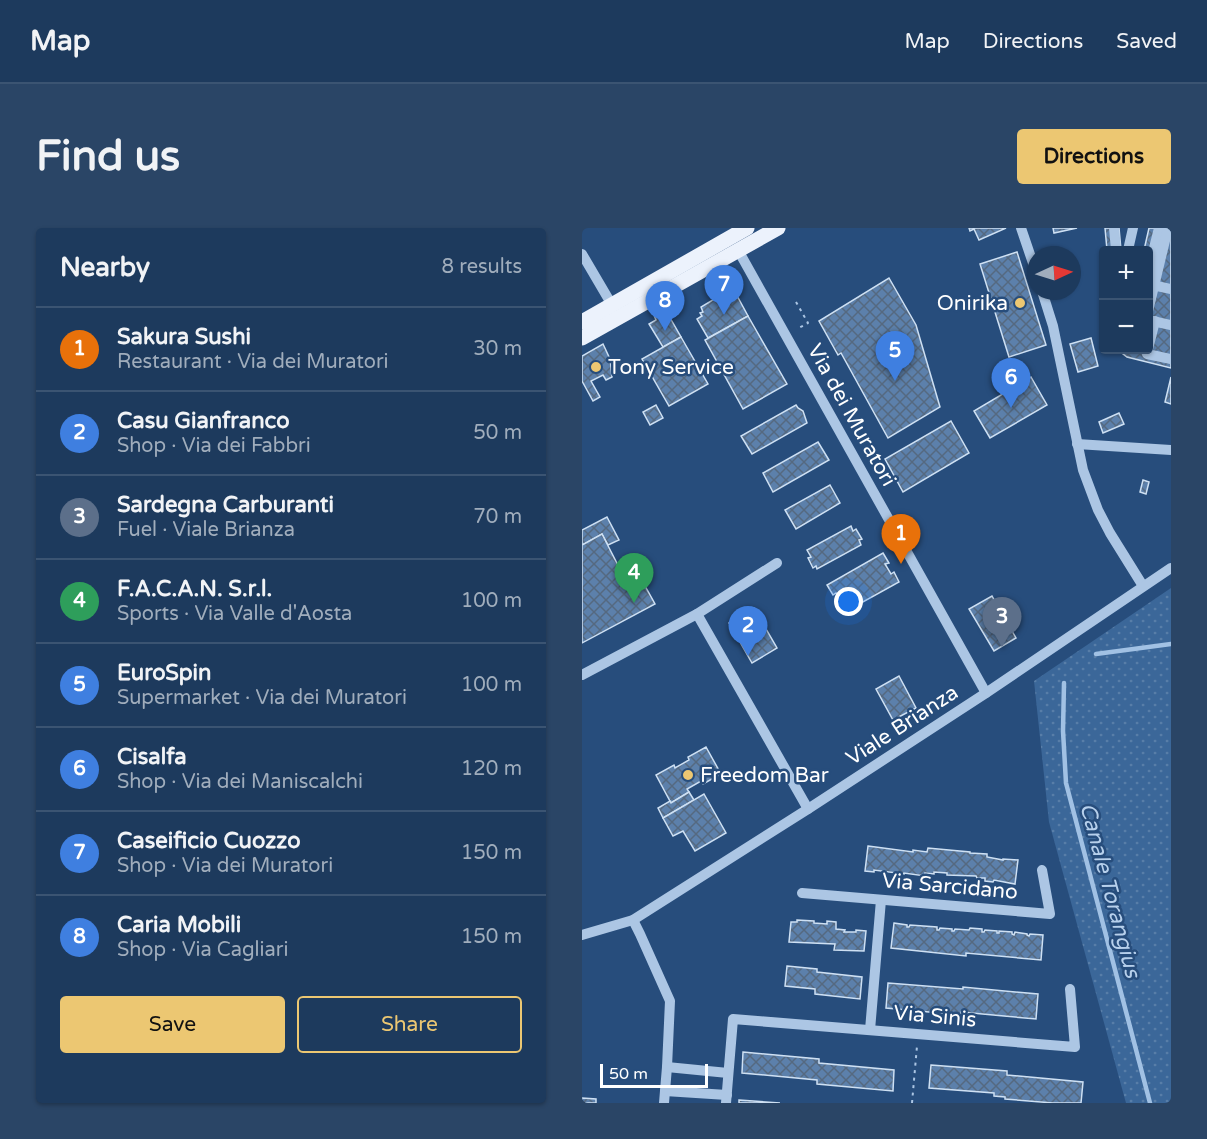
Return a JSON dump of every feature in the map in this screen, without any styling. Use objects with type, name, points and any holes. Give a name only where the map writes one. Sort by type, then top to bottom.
[{"type":"main road","points":[[582,322],[747,228]]},
{"type":"main road","points":[[582,338],[778,228]]},
{"type":"street","points":[[1021,228],[1027,246]]},
{"type":"street","points":[[1114,228],[1116,246]]},
{"type":"street","points":[[1129,246],[1133,228]]},
{"type":"street","points":[[1153,254],[1158,228]]},
{"type":"street","points":[[1151,300],[1167,228]]},
{"type":"street","name":"Via dei Muratori","points":[[738,250],[986,693]]},
{"type":"street","points":[[1154,250],[1171,254]]},
{"type":"street","points":[[582,254],[612,305]]},
{"type":"street","points":[[1153,285],[1171,289]]},
{"type":"street","points":[[1045,300],[1053,326],[1083,471],[1098,510],[1143,586]]},
{"type":"street","points":[[1153,321],[1171,325]]},
{"type":"street","points":[[1153,350],[1171,352]]},
{"type":"street","points":[[1148,354],[1171,359]]},
{"type":"street","points":[[1077,444],[1171,450]]},
{"type":"street","points":[[582,675],[697,614],[777,563]]},
{"type":"street","name":"Viale Brianza","points":[[582,935],[633,920],[986,693],[1171,568]]},
{"type":"street","points":[[697,614],[808,809]]},
{"type":"street","name":"Via Sarcidano","points":[[802,893],[1050,914],[1042,870]]},
{"type":"street","points":[[870,1030],[881,900]]},
{"type":"street","points":[[633,920],[670,1001],[664,1103]]},
{"type":"street","name":"Via Sinis","points":[[728,1073],[733,1018],[1075,1047],[1070,989]]},
{"type":"street","points":[[665,1091],[726,1099],[728,1073],[667,1067]]},
{"type":"path","points":[[786,336],[808,323],[796,302]]},
{"type":"path","points":[[912,1103],[918,1034]]},
{"type":"shaded area","points":[[1171,588],[1171,1103],[1126,1103],[1049,822],[1034,681]]},
{"type":"building","points":[[969,228],[1006,228],[979,240],[974,229],[970,231]]},
{"type":"building","points":[[1053,228],[1077,228],[1054,233]]},
{"type":"building","points":[[1105,228],[1119,228],[1121,246],[1107,246]]},
{"type":"building","points":[[1149,228],[1171,228],[1171,368],[1123,354],[1153,354],[1153,246],[1145,246]]},
{"type":"building","points":[[1017,252],[1027,284],[1027,300],[1032,300],[1046,345],[1009,357],[980,264]]},
{"type":"building","points":[[889,278],[916,325],[940,407],[888,438],[841,353],[838,355],[819,321]]},
{"type":"building","points":[[735,292],[748,316],[708,338],[697,319],[702,316],[701,307],[716,298],[718,301]]},
{"type":"building","points":[[665,309],[681,337],[663,347],[649,324],[656,320],[654,315]]},
{"type":"building","points":[[748,316],[787,384],[743,409],[705,340]]},
{"type":"building","points":[[681,337],[708,384],[669,406],[642,359]]},
{"type":"building","points":[[1091,338],[1098,366],[1078,372],[1070,344]]},
{"type":"building","name":"Tony Service","points":[[603,344],[610,359],[612,377],[606,380],[603,375],[591,381],[600,397],[593,401],[582,381],[582,356]]},
{"type":"building","points":[[1031,377],[1047,405],[990,438],[974,411]]},
{"type":"building","points":[[1171,377],[1171,404],[1165,402]]},
{"type":"building","points":[[656,405],[663,418],[650,425],[643,412]]},
{"type":"building","points":[[796,405],[803,411],[807,423],[752,454],[741,436]]},
{"type":"building","points":[[1119,413],[1124,424],[1103,433],[1099,422]]},
{"type":"building","points":[[951,421],[969,453],[903,492],[885,459]]},
{"type":"building","points":[[818,442],[829,460],[773,492],[763,473]]},
{"type":"building","points":[[1143,480],[1149,482],[1146,494],[1140,492]]},
{"type":"building","points":[[830,485],[840,503],[796,529],[785,510]]},
{"type":"building","points":[[607,517],[619,540],[608,545],[602,534],[582,545],[582,530]]},
{"type":"building","points":[[851,526],[853,531],[856,529],[862,539],[859,540],[861,545],[817,569],[816,566],[813,568],[807,550]]},
{"type":"building","points":[[602,534],[623,575],[635,568],[655,604],[582,643],[582,545]]},
{"type":"building","points":[[883,553],[889,563],[885,564],[891,574],[894,572],[899,582],[843,613],[838,605],[842,603],[827,585]]},
{"type":"building","points":[[992,596],[1016,638],[994,651],[969,609]]},
{"type":"building","points":[[754,608],[777,648],[752,663],[729,623]]},
{"type":"building","points":[[899,676],[916,708],[893,720],[876,689]]},
{"type":"building","name":"Freedom Bar","points":[[706,747],[721,774],[703,784],[701,781],[687,789],[689,792],[671,803],[656,775],[674,765],[675,768],[689,760],[688,757]]},
{"type":"building","points":[[689,792],[694,800],[663,818],[658,808]]},
{"type":"building","points":[[704,794],[726,833],[695,851],[683,831],[673,836],[663,818]]},
{"type":"building","points":[[868,846],[913,852],[913,850],[927,852],[928,848],[987,854],[987,857],[1003,860],[1018,860],[1015,884],[994,880],[993,882],[985,881],[985,878],[976,876],[947,875],[947,873],[925,873],[925,876],[865,871]]},
{"type":"building","points":[[797,920],[827,924],[827,921],[836,922],[836,929],[845,930],[844,932],[866,931],[864,951],[834,950],[835,944],[789,942],[791,922],[797,922]]},
{"type":"building","points":[[894,923],[907,925],[907,927],[910,925],[937,927],[937,930],[940,928],[954,931],[970,928],[982,929],[982,932],[985,930],[997,931],[997,933],[999,931],[1012,932],[1014,935],[1015,932],[1029,936],[1030,934],[1043,935],[1041,960],[966,953],[966,956],[891,948]]},
{"type":"building","points":[[787,966],[862,977],[860,999],[815,994],[815,989],[785,986]]},
{"type":"building","points":[[888,983],[1038,994],[1036,1019],[886,1008]]},
{"type":"building","points":[[743,1052],[819,1059],[819,1063],[894,1070],[893,1091],[817,1084],[817,1080],[742,1073]]},
{"type":"building","points":[[931,1065],[1007,1071],[1007,1075],[1083,1082],[1081,1103],[1005,1099],[1005,1097],[994,1096],[994,1093],[929,1088]]},
{"type":"building","points":[[582,1098],[596,1099],[596,1103],[582,1103]]},
{"type":"building","points":[[739,1100],[780,1103],[739,1103]]},
{"type":"waterway","name":"Canale Torangius","points":[[1096,654],[1171,644]]},
{"type":"waterway","name":"Canale Torangius","points":[[1064,683],[1063,731],[1066,783],[1150,1103]]},
{"type":"place","name":"Onirika","points":[[1020,303]]},
{"type":"place","name":"Caseificio Cuozzo","points":[[724,315]]},
{"type":"place","name":"Caria Mobili","points":[[665,331]]},
{"type":"place","name":"Tony Service","points":[[596,367]]},
{"type":"place","name":"EuroSpin","points":[[895,381]]},
{"type":"place","name":"Cisalfa","points":[[1011,408]]},
{"type":"place","name":"Sakura Sushi","points":[[901,564]]},
{"type":"place","name":"F.A.C.A.N. S.r.l.","points":[[634,603]]},
{"type":"place","name":"Sardegna Carburanti","points":[[1002,647]]},
{"type":"place","name":"Casu Gianfranco","points":[[748,656]]},
{"type":"place","name":"Freedom Bar","points":[[688,775]]}]
